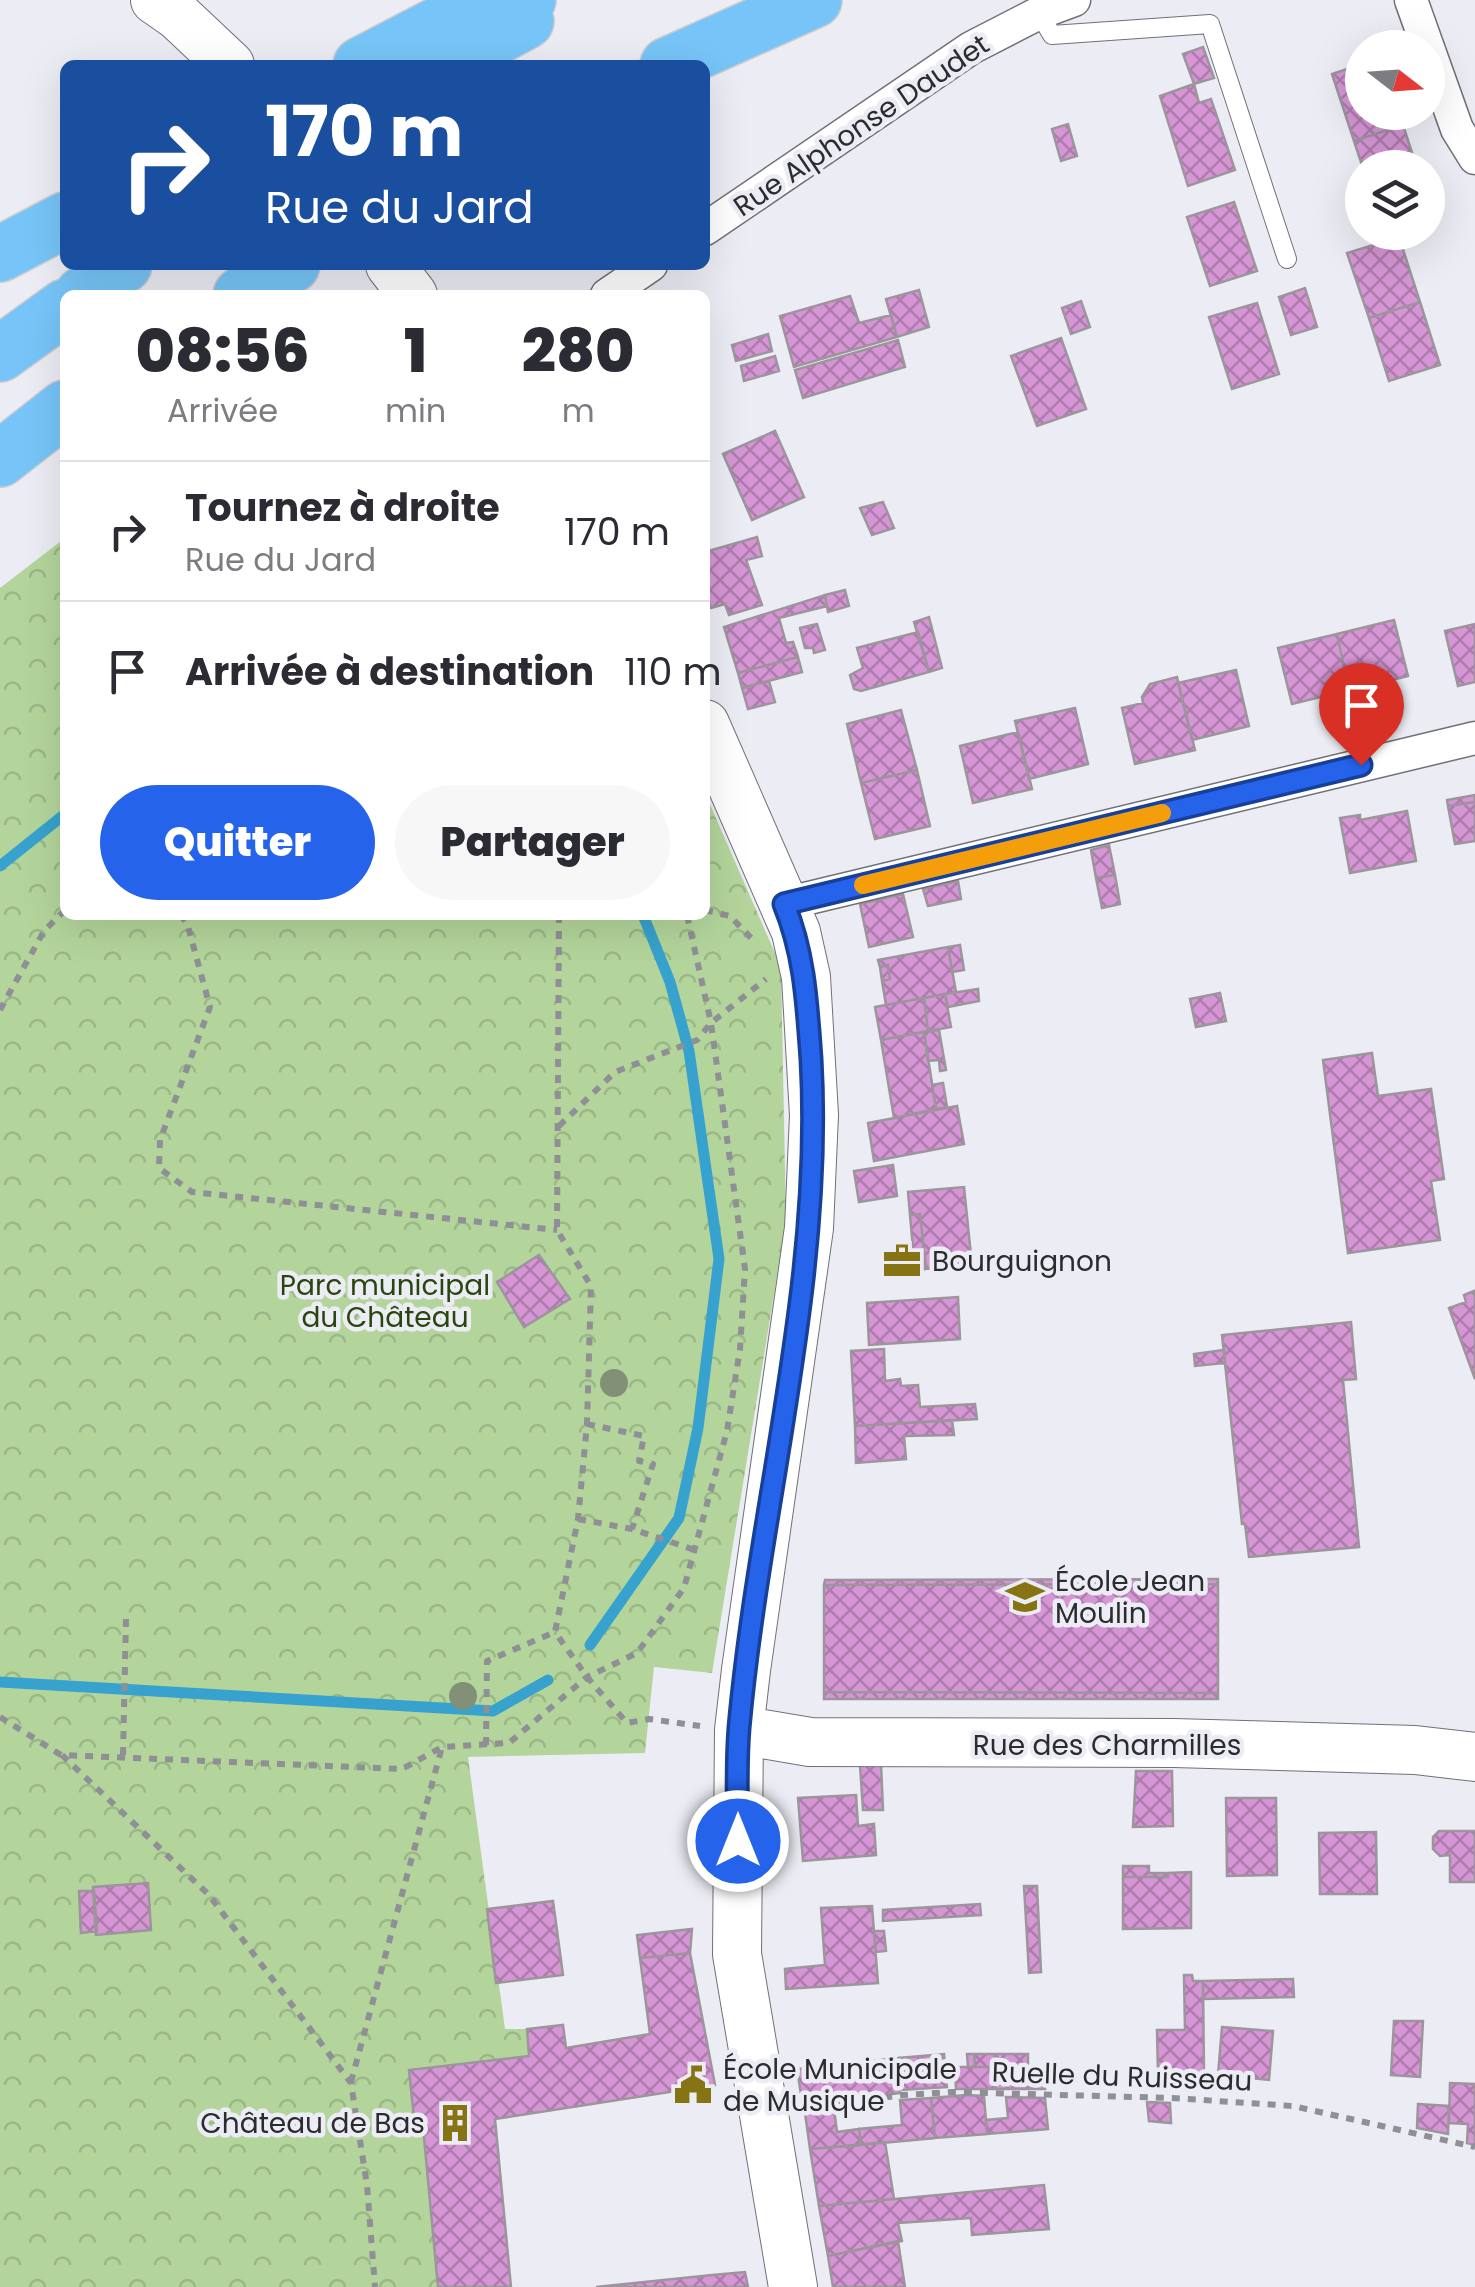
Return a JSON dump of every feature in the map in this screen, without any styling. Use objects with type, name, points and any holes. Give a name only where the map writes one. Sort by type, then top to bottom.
[{"type":"highway","points":[[457,44],[528,0]]},
{"type":"highway","points":[[384,60],[457,44],[564,0]]},
{"type":"highway","points":[[679,60],[814,0]]},
{"type":"highway","points":[[0,254],[60,223]]},
{"type":"highway","points":[[89,290],[117,270]]},
{"type":"highway","points":[[250,290],[284,270]]},
{"type":"highway","points":[[0,354],[60,311]]},
{"type":"highway","points":[[0,459],[60,412]]},
{"type":"street","name":"Rue Alphonse Daudet","points":[[710,225],[971,48],[1074,0]]},
{"type":"street","points":[[1411,0],[1458,129],[1475,158]]},
{"type":"street","points":[[173,5],[225,60]]},
{"type":"street","points":[[394,270],[409,290]]},
{"type":"street","points":[[614,290],[644,270]]},
{"type":"street","points":[[710,735],[796,932],[806,976],[814,1115],[809,1228],[739,1730],[738,1954],[793,2287]]},
{"type":"street","points":[[784,904],[1475,738]]},
{"type":"street","name":"Rue des Charmilles","points":[[739,1730],[810,1742],[1174,1743],[1415,1750],[1475,1757]]},
{"type":"lane","points":[[1040,13],[1052,35],[1210,24],[1287,259]]},
{"type":"path","points":[[710,911],[730,916],[756,943]]},
{"type":"path","points":[[0,1010],[44,931],[60,915]]},
{"type":"path","points":[[184,920],[210,1007],[160,1140],[160,1168],[192,1192],[557,1230]]},
{"type":"path","points":[[560,920],[557,1230],[591,1286],[588,1424],[578,1519],[555,1632],[587,1678],[627,1723],[649,1720],[739,1730]]},
{"type":"path","points":[[61,1754],[402,1770],[442,1747],[509,1743],[587,1678],[637,1652],[684,1588],[727,1432],[740,1348],[745,1269],[711,1023],[687,920]]},
{"type":"path","points":[[558,1126],[615,1072],[696,1040],[711,1023],[772,974]]},
{"type":"path","points":[[588,1424],[644,1436],[639,1461],[653,1464],[632,1529]]},
{"type":"path","points":[[578,1519],[632,1529],[695,1550]]},
{"type":"path","points":[[123,1755],[126,1618]]},
{"type":"path","points":[[486,1745],[486,1661],[555,1632]]},
{"type":"path","points":[[0,1718],[61,1754],[209,1896],[350,2083]]},
{"type":"path","points":[[375,2287],[366,2185],[350,2083],[442,1747]]},
{"type":"path","name":"Ruelle du Ruisseau","points":[[764,2115],[902,2095],[952,2092],[1172,2098],[1294,2106],[1475,2147]]},
{"type":"green space","name":"Parc municipal du Château","points":[[60,542],[60,920],[710,920],[710,804],[781,967],[786,1221],[712,1673],[654,1667],[645,1753],[468,1757],[505,2029],[527,2029],[529,2056],[409,2071],[415,2127],[423,2127],[438,2287],[0,2287],[0,588]]},
{"type":"building","points":[[1203,47],[1214,78],[1194,84],[1183,54]]},
{"type":"building","points":[[1345,70],[1345,114],[1332,74]]},
{"type":"building","points":[[1194,84],[1199,103],[1211,99],[1235,170],[1188,186],[1160,96]]},
{"type":"building","points":[[1068,124],[1077,156],[1061,161],[1052,129]]},
{"type":"building","points":[[1350,130],[1388,130],[1354,141]]},
{"type":"building","points":[[1388,130],[1405,130],[1411,150],[1357,150],[1354,141]]},
{"type":"building","points":[[1234,202],[1257,271],[1210,286],[1187,217]]},
{"type":"building","points":[[1403,250],[1420,302],[1369,318],[1347,253]]},
{"type":"building","points":[[1305,288],[1317,327],[1291,335],[1279,297]]},
{"type":"building","points":[[919,290],[929,327],[897,337],[886,299]]},
{"type":"building","points":[[850,296],[859,323],[891,315],[897,337],[794,367],[780,316]]},
{"type":"building","points":[[1081,301],[1090,327],[1071,334],[1062,308]]},
{"type":"building","points":[[1420,302],[1440,365],[1389,381],[1369,318]]},
{"type":"building","points":[[1257,303],[1279,374],[1232,389],[1209,317]]},
{"type":"building","points":[[768,334],[772,351],[736,361],[732,345]]},
{"type":"building","points":[[1061,338],[1086,409],[1037,426],[1011,356]]},
{"type":"building","points":[[898,340],[905,367],[803,398],[795,370]]},
{"type":"building","points":[[775,356],[779,371],[744,381],[741,366]]},
{"type":"building","points":[[775,431],[804,497],[752,520],[723,454]]},
{"type":"building","points":[[883,502],[894,528],[872,535],[860,508]]},
{"type":"building","points":[[757,537],[762,556],[746,560],[762,605],[729,615],[725,604],[711,608],[710,551]]},
{"type":"building","points":[[845,590],[849,606],[828,612],[825,595]]},
{"type":"building","points":[[825,595],[827,606],[779,618],[786,643],[793,642],[798,657],[738,673],[724,627]]},
{"type":"building","points":[[929,617],[942,668],[929,672],[914,622]]},
{"type":"building","points":[[1394,620],[1408,676],[1349,690],[1337,634]]},
{"type":"building","points":[[817,624],[825,650],[814,653],[813,648],[805,648],[800,628]]},
{"type":"building","points":[[1475,624],[1475,682],[1458,686],[1445,631]]},
{"type":"building","points":[[918,632],[929,672],[861,691],[854,689],[850,675],[863,668],[857,648]]},
{"type":"building","points":[[1337,634],[1349,690],[1292,704],[1278,648]]},
{"type":"building","points":[[798,657],[802,672],[742,688],[738,673]]},
{"type":"building","points":[[1236,670],[1249,726],[1192,740],[1178,683]]},
{"type":"building","points":[[1177,677],[1195,750],[1135,764],[1122,708],[1143,703],[1142,697],[1150,684]]},
{"type":"building","points":[[769,681],[775,702],[748,709],[742,688]]},
{"type":"building","points":[[1075,708],[1088,764],[1029,779],[1015,721]]},
{"type":"building","points":[[901,710],[917,770],[861,783],[847,724]]},
{"type":"building","points":[[1018,732],[1032,789],[973,803],[960,746]]},
{"type":"building","points":[[917,770],[930,826],[875,839],[861,783]]},
{"type":"building","points":[[1475,795],[1475,802],[1448,806],[1447,800]]},
{"type":"building","points":[[1475,802],[1475,841],[1455,844],[1448,806]]},
{"type":"building","points":[[1407,811],[1416,861],[1350,873],[1340,818],[1360,815],[1360,820]]},
{"type":"building","points":[[1109,845],[1115,875],[1096,878],[1091,850]]},
{"type":"building","points":[[1115,875],[1120,904],[1102,908],[1096,878]]},
{"type":"building","points":[[958,881],[961,899],[928,906],[923,889]]},
{"type":"building","points":[[903,894],[913,937],[869,947],[860,904]]},
{"type":"building","points":[[960,945],[964,970],[952,972],[948,947]]},
{"type":"building","points":[[948,947],[956,992],[886,1005],[882,981],[890,979],[888,965],[880,967],[878,960]]},
{"type":"building","points":[[888,965],[890,979],[882,981],[880,967]]},
{"type":"building","points":[[978,989],[979,1001],[948,1007],[945,994]]},
{"type":"building","points":[[1220,993],[1226,1021],[1196,1027],[1190,999]]},
{"type":"building","points":[[945,994],[951,1027],[928,1031],[924,998]]},
{"type":"building","points":[[924,998],[928,1031],[881,1040],[875,1007]]},
{"type":"building","points":[[939,1030],[946,1070],[940,1071],[939,1060],[928,1061],[924,1032]]},
{"type":"building","points":[[924,1032],[936,1109],[894,1118],[881,1040]]},
{"type":"building","points":[[1372,1053],[1378,1096],[1431,1089],[1444,1179],[1431,1181],[1440,1240],[1348,1253],[1323,1060]]},
{"type":"building","points":[[943,1083],[947,1107],[936,1109],[932,1085]]},
{"type":"building","points":[[957,1106],[964,1144],[874,1161],[868,1123]]},
{"type":"building","points":[[893,1165],[897,1196],[859,1202],[854,1171]]},
{"type":"building","points":[[964,1187],[972,1265],[926,1269],[920,1214],[910,1215],[908,1192]]},
{"type":"building","points":[[920,1214],[926,1269],[915,1270],[910,1215]]},
{"type":"building","points":[[539,1255],[570,1299],[524,1327],[497,1282]]},
{"type":"building","points":[[1474,1291],[1475,1379],[1449,1308],[1466,1302],[1464,1295]]},
{"type":"building","points":[[958,1297],[960,1339],[869,1345],[867,1303]]},
{"type":"building","points":[[1351,1322],[1356,1379],[1343,1380],[1359,1547],[1249,1557],[1222,1335]]},
{"type":"building","points":[[884,1349],[885,1381],[900,1379],[901,1386],[918,1385],[920,1407],[975,1404],[977,1419],[855,1426],[851,1351]]},
{"type":"building","points":[[1224,1350],[1225,1363],[1195,1366],[1194,1354]]},
{"type":"building","points":[[952,1420],[954,1435],[904,1436],[906,1459],[856,1463],[855,1426]]},
{"type":"building","points":[[1218,1579],[1218,1584],[824,1585],[825,1580]]},
{"type":"building","points":[[1218,1584],[1218,1693],[824,1692],[824,1585]]},
{"type":"building","points":[[824,1692],[1218,1693],[1218,1699],[824,1699]]},
{"type":"building","points":[[881,1764],[883,1810],[863,1810],[860,1765]]},
{"type":"building","points":[[1136,1771],[1172,1771],[1173,1826],[1133,1827]]},
{"type":"building","points":[[856,1795],[858,1826],[874,1824],[876,1855],[803,1861],[798,1798]]},
{"type":"building","points":[[1226,1798],[1276,1798],[1277,1875],[1227,1876]]},
{"type":"building","points":[[1439,1831],[1475,1831],[1475,1882],[1450,1882],[1450,1855],[1440,1856],[1433,1849],[1433,1837]]},
{"type":"building","points":[[1376,1832],[1377,1894],[1320,1894],[1319,1833]]},
{"type":"building","points":[[1123,1866],[1149,1866],[1149,1873],[1168,1873],[1168,1877],[1123,1877]]},
{"type":"building","points":[[1191,1872],[1191,1928],[1123,1929],[1123,1877],[1168,1877],[1168,1873]]},
{"type":"building","points":[[148,1883],[151,1930],[96,1935],[93,1887]]},
{"type":"building","points":[[1024,1886],[1037,1886],[1041,1972],[1029,1973]]},
{"type":"building","points":[[79,1891],[94,1891],[97,1931],[81,1933]]},
{"type":"building","points":[[553,1901],[563,1975],[496,1983],[487,1909]]},
{"type":"building","points":[[980,1904],[981,1915],[883,1921],[883,1910]]},
{"type":"building","points":[[872,1906],[878,1983],[786,1989],[785,1969],[825,1965],[821,1908]]},
{"type":"building","points":[[692,1929],[690,1953],[640,1958],[637,1935]]},
{"type":"building","points":[[874,1931],[884,1931],[886,1951],[876,1952]]},
{"type":"building","name":"Château de Bas","points":[[690,1953],[715,2085],[495,2119],[511,2287],[438,2287],[423,2127],[415,2128],[409,2070],[529,2056],[527,2029],[563,2025],[566,2048],[650,2034],[640,1958]]},
{"type":"building","points":[[1184,1975],[1192,1975],[1193,1981],[1203,1981],[1204,2075],[1158,2075],[1157,2030],[1185,2030]]},
{"type":"building","points":[[1293,1979],[1294,1997],[1203,1999],[1203,1981]]},
{"type":"building","points":[[1394,2021],[1423,2021],[1420,2077],[1391,2075]]},
{"type":"building","points":[[1222,2027],[1273,2031],[1269,2080],[1218,2075]]},
{"type":"building","points":[[944,2054],[947,2087],[901,2090],[899,2058]]},
{"type":"building","points":[[967,2054],[974,2054],[975,2067],[968,2067]]},
{"type":"building","points":[[974,2054],[994,2054],[995,2067],[975,2067]]},
{"type":"building","points":[[994,2054],[1028,2054],[1028,2070],[1044,2069],[1045,2089],[996,2089]]},
{"type":"building","points":[[899,2058],[900,2093],[803,2107],[797,2069]]},
{"type":"building","points":[[955,2067],[995,2067],[996,2089],[956,2089]]},
{"type":"building","points":[[1450,2083],[1475,2084],[1475,2145],[1467,2143],[1468,2124],[1449,2123]]},
{"type":"building","points":[[984,2096],[987,2134],[935,2138],[931,2098]]},
{"type":"building","points":[[1006,2097],[1045,2098],[1048,2129],[987,2134],[986,2120],[1008,2118]]},
{"type":"building","points":[[931,2098],[935,2138],[861,2145],[859,2129],[902,2125],[900,2100]]},
{"type":"building","points":[[1147,2102],[1170,2103],[1171,2123],[1149,2121]]},
{"type":"building","points":[[1418,2104],[1449,2106],[1448,2134],[1417,2128]]},
{"type":"building","points":[[834,2109],[837,2132],[859,2129],[861,2145],[810,2149],[805,2113]]},
{"type":"building","points":[[885,2142],[894,2199],[819,2206],[810,2149]]},
{"type":"building","points":[[1044,2185],[1049,2229],[972,2235],[971,2218],[898,2223],[902,2241],[828,2256],[819,2206]]},
{"type":"building","points":[[898,2241],[905,2287],[833,2287],[828,2256]]},
{"type":"building","points":[[745,2272],[748,2287],[596,2287],[712,2275]]},
{"type":"waterway","points":[[0,866],[60,818]]},
{"type":"waterway","points":[[590,1645],[679,1518],[698,1428],[719,1259],[689,1051],[670,982],[645,920]]},
{"type":"waterway","points":[[0,1682],[493,1711],[548,1680]]},
{"type":"slow traffic","points":[[863,885],[1162,813]]},
{"type":"place","name":"Bourguignon","points":[[902,1261]]},
{"type":"place","name":"École Jean Moulin","points":[[1025,1597]]},
{"type":"place","name":"École Municipale de Musique","points":[[693,2085]]},
{"type":"place","name":"Château de Bas","points":[[455,2123]]},
{"type":"route","points":[[738,1841],[739,1730],[809,1228],[814,1115],[806,976],[796,932],[784,904],[1361,765]]}]
